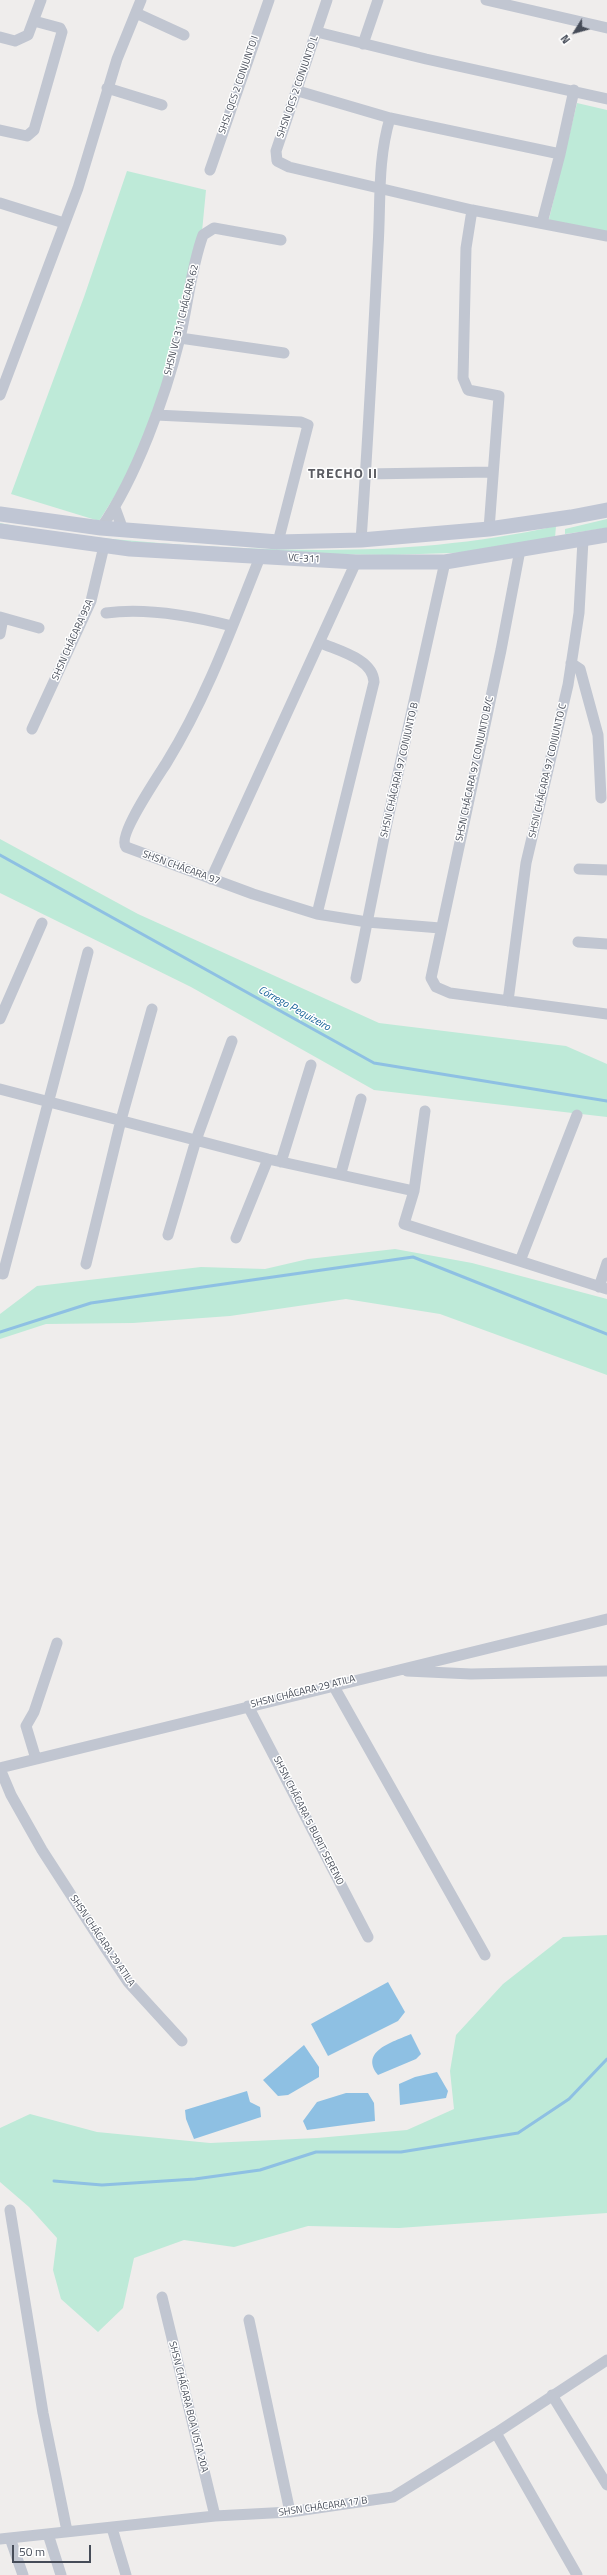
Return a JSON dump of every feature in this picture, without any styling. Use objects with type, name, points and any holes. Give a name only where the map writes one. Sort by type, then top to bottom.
[{"type":"main road","points":[[0,514],[101,528],[278,542],[362,540],[489,529],[571,518],[607,510]]},
{"type":"main road","points":[[571,518],[564,521],[560,529],[562,537],[576,541]]},
{"type":"main road","name":"VC-311","points":[[0,531],[104,546],[356,562],[444,562],[607,535]]},
{"type":"street","points":[[0,37],[15,40],[28,35],[42,0]]},
{"type":"street","points":[[0,395],[86,164],[107,88],[141,0]]},
{"type":"street","name":"SHSL QCS 2 CONJUNTO I","points":[[210,170],[269,0]]},
{"type":"street","name":"SHSN QCS 2 CONJUNTO L","points":[[327,0],[298,91],[276,151],[277,161],[289,167],[380,187]]},
{"type":"street","points":[[363,44],[378,0]]},
{"type":"street","points":[[486,0],[607,28]]},
{"type":"street","points":[[136,13],[184,35]]},
{"type":"street","points":[[0,130],[26,136],[34,130],[62,32],[60,28],[56,26],[34,21]]},
{"type":"street","points":[[317,32],[426,60],[574,90],[607,99]]},
{"type":"street","points":[[107,88],[162,105]]},
{"type":"street","points":[[542,223],[560,154],[574,90]]},
{"type":"street","points":[[298,91],[390,118],[560,154]]},
{"type":"street","points":[[362,540],[382,146],[390,118]]},
{"type":"street","points":[[380,187],[472,210],[607,236]]},
{"type":"street","points":[[0,203],[64,223]]},
{"type":"street","points":[[472,210],[466,248],[464,378],[468,390],[499,396],[492,472],[489,529]]},
{"type":"street","name":"SHSN VC 311 CHÁCARA 62","points":[[101,528],[116,508],[156,415],[180,338],[200,242],[205,232],[214,228],[281,240]]},
{"type":"street","points":[[180,338],[284,353]]},
{"type":"street","points":[[156,415],[301,422],[308,425],[278,542]]},
{"type":"street","points":[[365,474],[492,472]]},
{"type":"street","points":[[116,508],[123,530]]},
{"type":"street","name":"SHSN CHÁCARA 97 CONJUNTO C","points":[[508,1001],[526,863],[556,742],[579,612],[576,541]]},
{"type":"street","name":"SHSN CHÁCARA 95A","points":[[32,729],[91,601],[104,546]]},
{"type":"street","name":"SHSN CHÁCARA 97 CONJUNTO B/C","points":[[508,1001],[450,993],[436,988],[431,978],[440,928],[501,650],[520,550]]},
{"type":"street","name":"SHSN CHÁCARA 97","points":[[260,557],[213,678],[171,755],[137,812],[124,840],[124,844],[130,850],[210,879],[318,914],[367,922],[440,928]]},
{"type":"street","points":[[210,879],[321,643],[356,562]]},
{"type":"street","name":"SHSN CHÁCARA 97 CONJUNTO B","points":[[356,978],[444,562]]},
{"type":"street","points":[[106,613],[126,610],[207,620],[232,626]]},
{"type":"street","points":[[0,634],[2,618],[39,628]]},
{"type":"street","points":[[318,914],[374,682],[372,670],[365,664],[321,643]]},
{"type":"street","points":[[571,663],[580,669],[602,734],[601,798]]},
{"type":"street","points":[[579,869],[607,870]]},
{"type":"street","points":[[0,1019],[42,923]]},
{"type":"street","points":[[578,942],[607,944]]},
{"type":"street","points":[[3,1274],[47,1101],[88,952]]},
{"type":"street","points":[[508,1001],[607,1014]]},
{"type":"street","points":[[86,1264],[121,1120],[152,1009]]},
{"type":"street","points":[[168,1235],[196,1140],[232,1041]]},
{"type":"street","points":[[281,1162],[311,1065]]},
{"type":"street","points":[[0,1089],[268,1159],[341,1173],[414,1191]]},
{"type":"street","points":[[341,1173],[361,1099]]},
{"type":"street","points":[[425,1111],[414,1191],[404,1224],[603,1288],[607,1263]]},
{"type":"street","points":[[520,1261],[578,1115]]},
{"type":"street","points":[[236,1238],[268,1159]]},
{"type":"street","name":"SHSN CHÁCARA 29 ATILA","points":[[182,2041],[128,1982],[96,1934],[42,1850],[11,1795],[0,1768],[333,1685],[607,1619]]},
{"type":"street","points":[[36,1759],[26,1726],[34,1712],[57,1643]]},
{"type":"street","points":[[392,1671],[470,1674],[603,1671],[607,1680]]},
{"type":"street","points":[[333,1685],[485,1955]]},
{"type":"street","name":"SHSN CHÁCARA 5 BURIT SERENO","points":[[248,1706],[368,1937]]},
{"type":"street","points":[[10,2210],[43,2413],[67,2531]]},
{"type":"street","name":"SHSN CHÁCARA BOA VISTA 20A","points":[[162,2297],[214,2516]]},
{"type":"street","points":[[249,2320],[290,2512]]},
{"type":"street","name":"SHSN CHÁCARA 17 B","points":[[5,2538],[67,2531],[112,2528],[214,2516],[290,2512],[393,2497],[496,2433],[607,2360]]},
{"type":"street","points":[[552,2395],[607,2485]]},
{"type":"street","points":[[496,2433],[577,2575]]},
{"type":"street","points":[[112,2528],[126,2575]]},
{"type":"street","points":[[48,2534],[61,2575]]},
{"type":"street","points":[[5,2538],[23,2575]]},
{"type":"green space","points":[[577,103],[607,110],[607,236],[554,224],[549,219]]},
{"type":"green space","points":[[127,171],[206,190],[201,242],[180,338],[132,469],[99,521],[11,494],[84,297]]},
{"type":"green space","points":[[607,519],[607,528],[565,534],[565,529]]},
{"type":"green space","points":[[0,523],[92,537],[186,545],[234,548],[326,550],[372,549],[463,542],[556,526],[555,538],[481,552],[389,555],[266,553],[173,549],[0,528]]},
{"type":"green space","points":[[0,839],[138,914],[379,1023],[566,1046],[607,1064],[607,1117],[374,1090],[191,987],[0,893]]},
{"type":"green space","points":[[395,1249],[472,1263],[607,1299],[607,1375],[440,1314],[346,1299],[230,1316],[133,1323],[46,1324],[0,1339],[0,1314],[37,1286],[201,1267],[265,1269],[308,1259]]},
{"type":"green space","points":[[607,1935],[607,2213],[399,2228],[308,2226],[234,2247],[184,2240],[134,2258],[123,2308],[98,2332],[61,2299],[53,2270],[57,2238],[29,2207],[0,2182],[0,2128],[30,2114],[97,2132],[210,2143],[317,2138],[407,2130],[454,2109],[450,2071],[456,2035],[503,1984],[563,1937]]},
{"type":"water","points":[[388,1982],[405,2012],[398,2021],[328,2056],[311,2024]]},
{"type":"water","points":[[411,2034],[421,2054],[416,2059],[378,2075],[373,2067],[375,2054],[388,2044]]},
{"type":"water","points":[[304,2045],[319,2067],[319,2077],[288,2095],[278,2096],[263,2080]]},
{"type":"water","points":[[437,2072],[448,2091],[446,2098],[400,2105],[399,2084],[415,2077]]},
{"type":"water","points":[[247,2091],[250,2102],[260,2107],[261,2117],[194,2139],[186,2119],[185,2110]]},
{"type":"water","points":[[346,2093],[368,2093],[374,2103],[375,2121],[307,2130],[303,2121],[317,2102]]},
{"type":"waterway","name":"Córrego Pequizeiro","points":[[0,855],[374,1063],[607,1101]]},
{"type":"waterway","points":[[0,1332],[91,1303],[413,1257],[607,1334]]},
{"type":"waterway","points":[[54,2181],[102,2185],[195,2179],[260,2170],[316,2152],[401,2152],[518,2133],[569,2099],[607,2059]]},
{"type":"district","name":"TRECHO II","points":[[343,475]]}]
